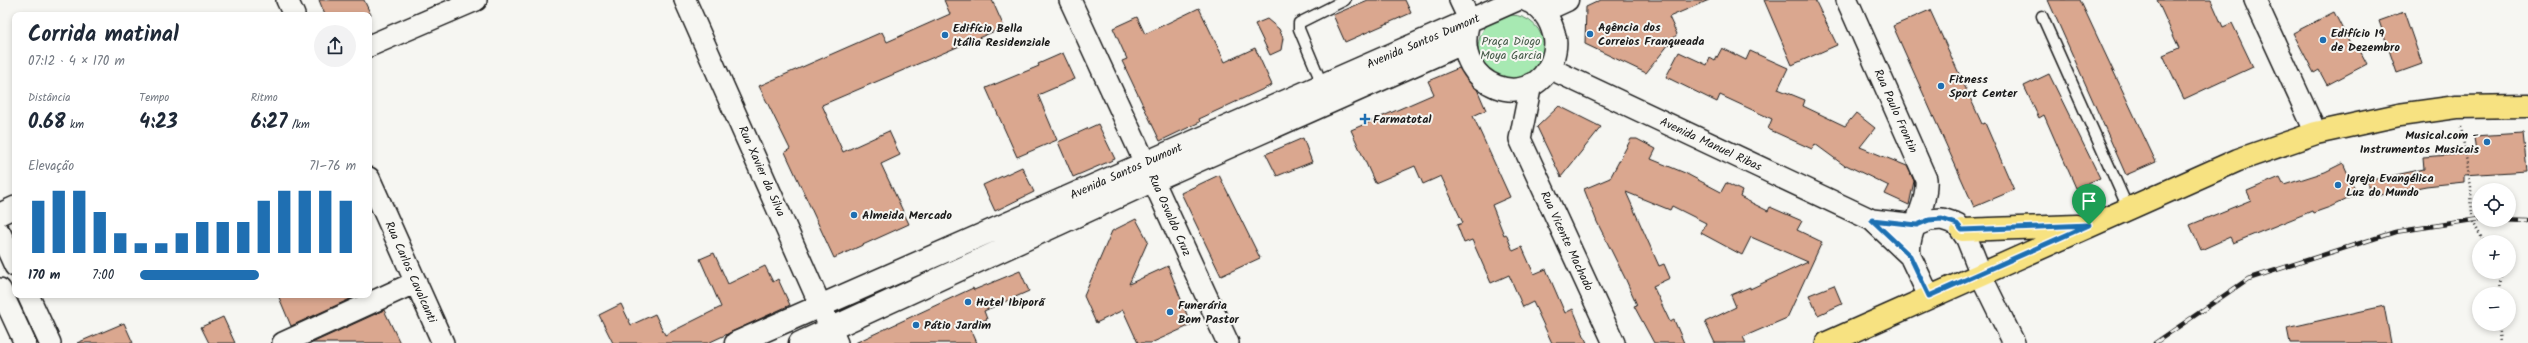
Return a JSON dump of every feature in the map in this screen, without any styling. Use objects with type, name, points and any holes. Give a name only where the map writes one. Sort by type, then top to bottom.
[{"type":"main road","name":"Avenida Santos Dumont","points":[[736,343],[958,244],[1150,172],[1467,32],[1516,0]]},
{"type":"main road","points":[[1534,6],[1567,0]]},
{"type":"main road","points":[[1467,32],[1466,56],[1472,69],[1482,80],[1495,87],[1507,89],[1520,88],[1531,84],[1549,68],[1555,54],[1556,38],[1551,24],[1534,6]]},
{"type":"main road","name":"Avenida Santos Dumont","points":[[800,343],[834,335],[1322,84],[1467,32]]},
{"type":"main road","points":[[1827,343],[1929,296],[2238,160],[2316,133],[2399,115],[2458,107],[2528,106]]},
{"type":"main road","points":[[1962,230],[2089,225]]},
{"type":"main road","points":[[958,244],[968,266]]},
{"type":"street","points":[[287,0],[293,12]]},
{"type":"street","points":[[372,45],[476,0]]},
{"type":"street","name":"Rua Xavier da Silva","points":[[685,0],[822,304],[834,335]]},
{"type":"street","name":"Rua Osvaldo Cruz","points":[[1070,0],[1228,343]]},
{"type":"street","points":[[1460,0],[1467,32]]},
{"type":"street","name":"Rua Paulo Frontin","points":[[1846,0],[1926,179],[1927,193],[1917,225]]},
{"type":"street","points":[[2256,0],[2316,133]]},
{"type":"street","name":"Avenida Manuel Ribas","points":[[1549,68],[1872,220],[1910,256],[1929,296]]},
{"type":"street","name":"Rua Vicente Machado","points":[[1531,84],[1520,139],[1614,343]]},
{"type":"street","name":"Rua Carlos Cavalcanti","points":[[372,185],[443,343]]},
{"type":"street","points":[[0,214],[12,208]]},
{"type":"street","name":"Avenida Manuel Ribas","points":[[1872,220],[1917,225],[1929,220],[1942,219],[1957,224],[1962,230]]},
{"type":"street","points":[[1910,256],[1910,238],[1917,225]]},
{"type":"street","points":[[1962,230],[2014,343]]},
{"type":"street","points":[[0,233],[12,259]]},
{"type":"street","points":[[283,343],[416,282]]},
{"type":"street","points":[[0,289],[24,343]]},
{"type":"street","points":[[29,298],[46,341]]},
{"type":"lane","points":[[1322,84],[1299,29],[1299,23],[1345,0]]},
{"type":"lane","points":[[2042,16],[2128,208]]},
{"type":"path","points":[[2458,107],[2471,187],[2472,220],[2480,235]]},
{"type":"path","points":[[2499,331],[2500,343]]},
{"type":"green space","name":"Praça Diogo Moya Garcia","points":[[1511,15],[1523,18],[1534,25],[1541,36],[1544,48],[1541,60],[1534,71],[1523,78],[1511,81],[1499,78],[1488,71],[1481,60],[1478,48],[1481,36],[1488,25],[1499,18]]},
{"type":"building","points":[[319,0],[364,0],[370,12],[324,12]]},
{"type":"building","points":[[944,0],[992,0],[1004,27],[822,105],[843,152],[889,131],[900,155],[881,164],[909,224],[834,258],[785,152],[790,149],[759,86],[882,32],[887,42],[950,14]]},
{"type":"building","points":[[1368,0],[1405,0],[1411,13],[1345,42],[1333,15]]},
{"type":"building","points":[[1601,0],[1709,0],[1669,17],[1677,34],[1646,73],[1585,44],[1586,7]]},
{"type":"building","points":[[1764,0],[1815,0],[1837,45],[1792,65]]},
{"type":"building","points":[[2048,0],[2080,0],[2156,162],[2126,175]]},
{"type":"building","points":[[2157,0],[2211,0],[2223,27],[2232,23],[2253,67],[2184,99],[2163,55],[2179,48]]},
{"type":"building","points":[[1199,8],[1225,62],[1255,48],[1272,85],[1199,119],[1200,122],[1160,141],[1122,61],[1127,59],[1113,28],[1137,17],[1145,34]]},
{"type":"building","points":[[1930,10],[1982,124],[1985,123],[2014,190],[1974,207],[1893,26]]},
{"type":"building","name":"Edifício 19 de Dezembro","points":[[2334,12],[2353,50],[2358,47],[2367,64],[2327,85],[2319,70],[2314,73],[2293,33]]},
{"type":"building","points":[[2404,12],[2422,64],[2397,73],[2379,21]]},
{"type":"building","points":[[1267,19],[1279,29],[1283,38],[1281,50],[1270,55],[1255,24]]},
{"type":"building","points":[[1722,48],[1746,60],[1750,51],[1788,68],[1778,89],[1805,100],[1803,106],[1845,126],[1856,113],[1875,128],[1860,147],[1907,166],[1914,181],[1909,205],[1885,194],[1889,186],[1846,165],[1845,166],[1815,144],[1812,149],[1768,129],[1772,119],[1720,95],[1717,102],[1666,77],[1679,52],[1707,65],[1710,58],[1715,61]]},
{"type":"building","points":[[1063,53],[1075,79],[1038,95],[1057,140],[1017,157],[986,88],[1039,66],[1038,64]]},
{"type":"building","points":[[1459,68],[1477,89],[1486,110],[1473,116],[1510,197],[1492,205],[1504,235],[1506,234],[1513,251],[1522,247],[1534,274],[1546,269],[1565,313],[1573,309],[1587,343],[1552,343],[1533,302],[1523,307],[1509,275],[1491,283],[1472,240],[1464,243],[1457,225],[1463,223],[1441,176],[1423,184],[1415,166],[1375,183],[1351,130],[1434,94],[1428,81]]},
{"type":"building","points":[[2049,74],[2100,178],[2076,188],[2044,115],[2039,118],[2024,86]]},
{"type":"building","points":[[1559,106],[1601,127],[1561,177],[1537,127]]},
{"type":"building","points":[[1098,124],[1115,159],[1073,177],[1058,142]]},
{"type":"building","points":[[2523,133],[2527,171],[2464,175],[2464,182],[2426,186],[2370,197],[2367,181],[2424,169],[2423,157],[2476,153],[2474,136]]},
{"type":"building","points":[[1303,138],[1312,162],[1277,176],[1266,154]]},
{"type":"building","points":[[1631,139],[1637,139],[1656,149],[1651,159],[1685,173],[1721,192],[1726,183],[1742,191],[1740,197],[1768,211],[1770,207],[1802,221],[1797,230],[1822,242],[1787,318],[1743,337],[1746,343],[1715,343],[1705,322],[1736,307],[1731,295],[1750,287],[1750,289],[1808,262],[1751,237],[1742,255],[1701,233],[1706,223],[1672,206],[1670,210],[1626,192],[1659,266],[1664,264],[1670,278],[1653,286],[1670,322],[1674,320],[1684,343],[1654,343],[1634,306],[1637,305],[1597,222],[1584,189],[1610,178]]},
{"type":"building","points":[[2343,163],[2357,194],[2330,207],[2313,213],[2312,211],[2233,243],[2230,237],[2201,250],[2190,225],[2251,200],[2247,191],[2280,177],[2284,185],[2325,172]]},
{"type":"building","points":[[1022,167],[1034,192],[995,211],[983,185]]},
{"type":"building","points":[[1219,175],[1260,258],[1221,276],[1181,193]]},
{"type":"building","points":[[1136,219],[1148,241],[1129,284],[1168,266],[1191,325],[1151,343],[1138,343],[1123,310],[1096,323],[1084,296],[1112,231]]},
{"type":"building","points":[[714,253],[728,284],[765,266],[773,282],[778,279],[790,305],[708,343],[613,343],[599,315],[621,304],[631,325],[655,314],[665,335],[721,307],[700,259]]},
{"type":"building","points":[[1020,271],[1029,291],[984,311],[987,319],[970,327],[977,343],[855,343],[973,288],[974,290]]},
{"type":"building","points":[[1834,285],[1842,304],[1818,315],[1809,295]]},
{"type":"building","points":[[279,298],[352,298],[291,326]]},
{"type":"building","points":[[2384,306],[2391,343],[2290,343],[2287,328]]},
{"type":"building","points":[[384,310],[400,343],[312,343]]},
{"type":"building","points":[[223,317],[235,343],[209,343],[201,327]]},
{"type":"building","points":[[124,323],[133,343],[77,343]]},
{"type":"railway","points":[[2155,343],[2248,279],[2395,232],[2472,220]]},
{"type":"railway","points":[[2516,221],[2528,221]]},
{"type":"place","name":"Agência dos Correios Franqueada","points":[[1590,34]]},
{"type":"place","name":"Edifício Bella Itália Residenziale","points":[[945,35]]},
{"type":"place","name":"Edifício 19 de Dezembro","points":[[2323,40]]},
{"type":"place","name":"Fitness Sport Center","points":[[1941,86]]},
{"type":"place","name":"Farmatotal","points":[[1365,119]]},
{"type":"place","name":"Musical.com - Instrumentos Musicais","points":[[2487,142]]},
{"type":"place","name":"Igreja Evangélica Luz do Mundo","points":[[2338,185]]},
{"type":"place","name":"Almeida Mercado","points":[[854,215]]},
{"type":"place","name":"Hotel Ibiporã","points":[[968,302]]},
{"type":"place","name":"Funerária Bom Pastor","points":[[1170,312]]},
{"type":"place","name":"Pátio Jardim","points":[[916,325]]},
{"type":"route","points":[[1942,219],[1957,224],[1962,230],[2089,225],[1929,296],[1910,256],[1872,220],[1917,225],[1929,220],[1942,219]]}]
